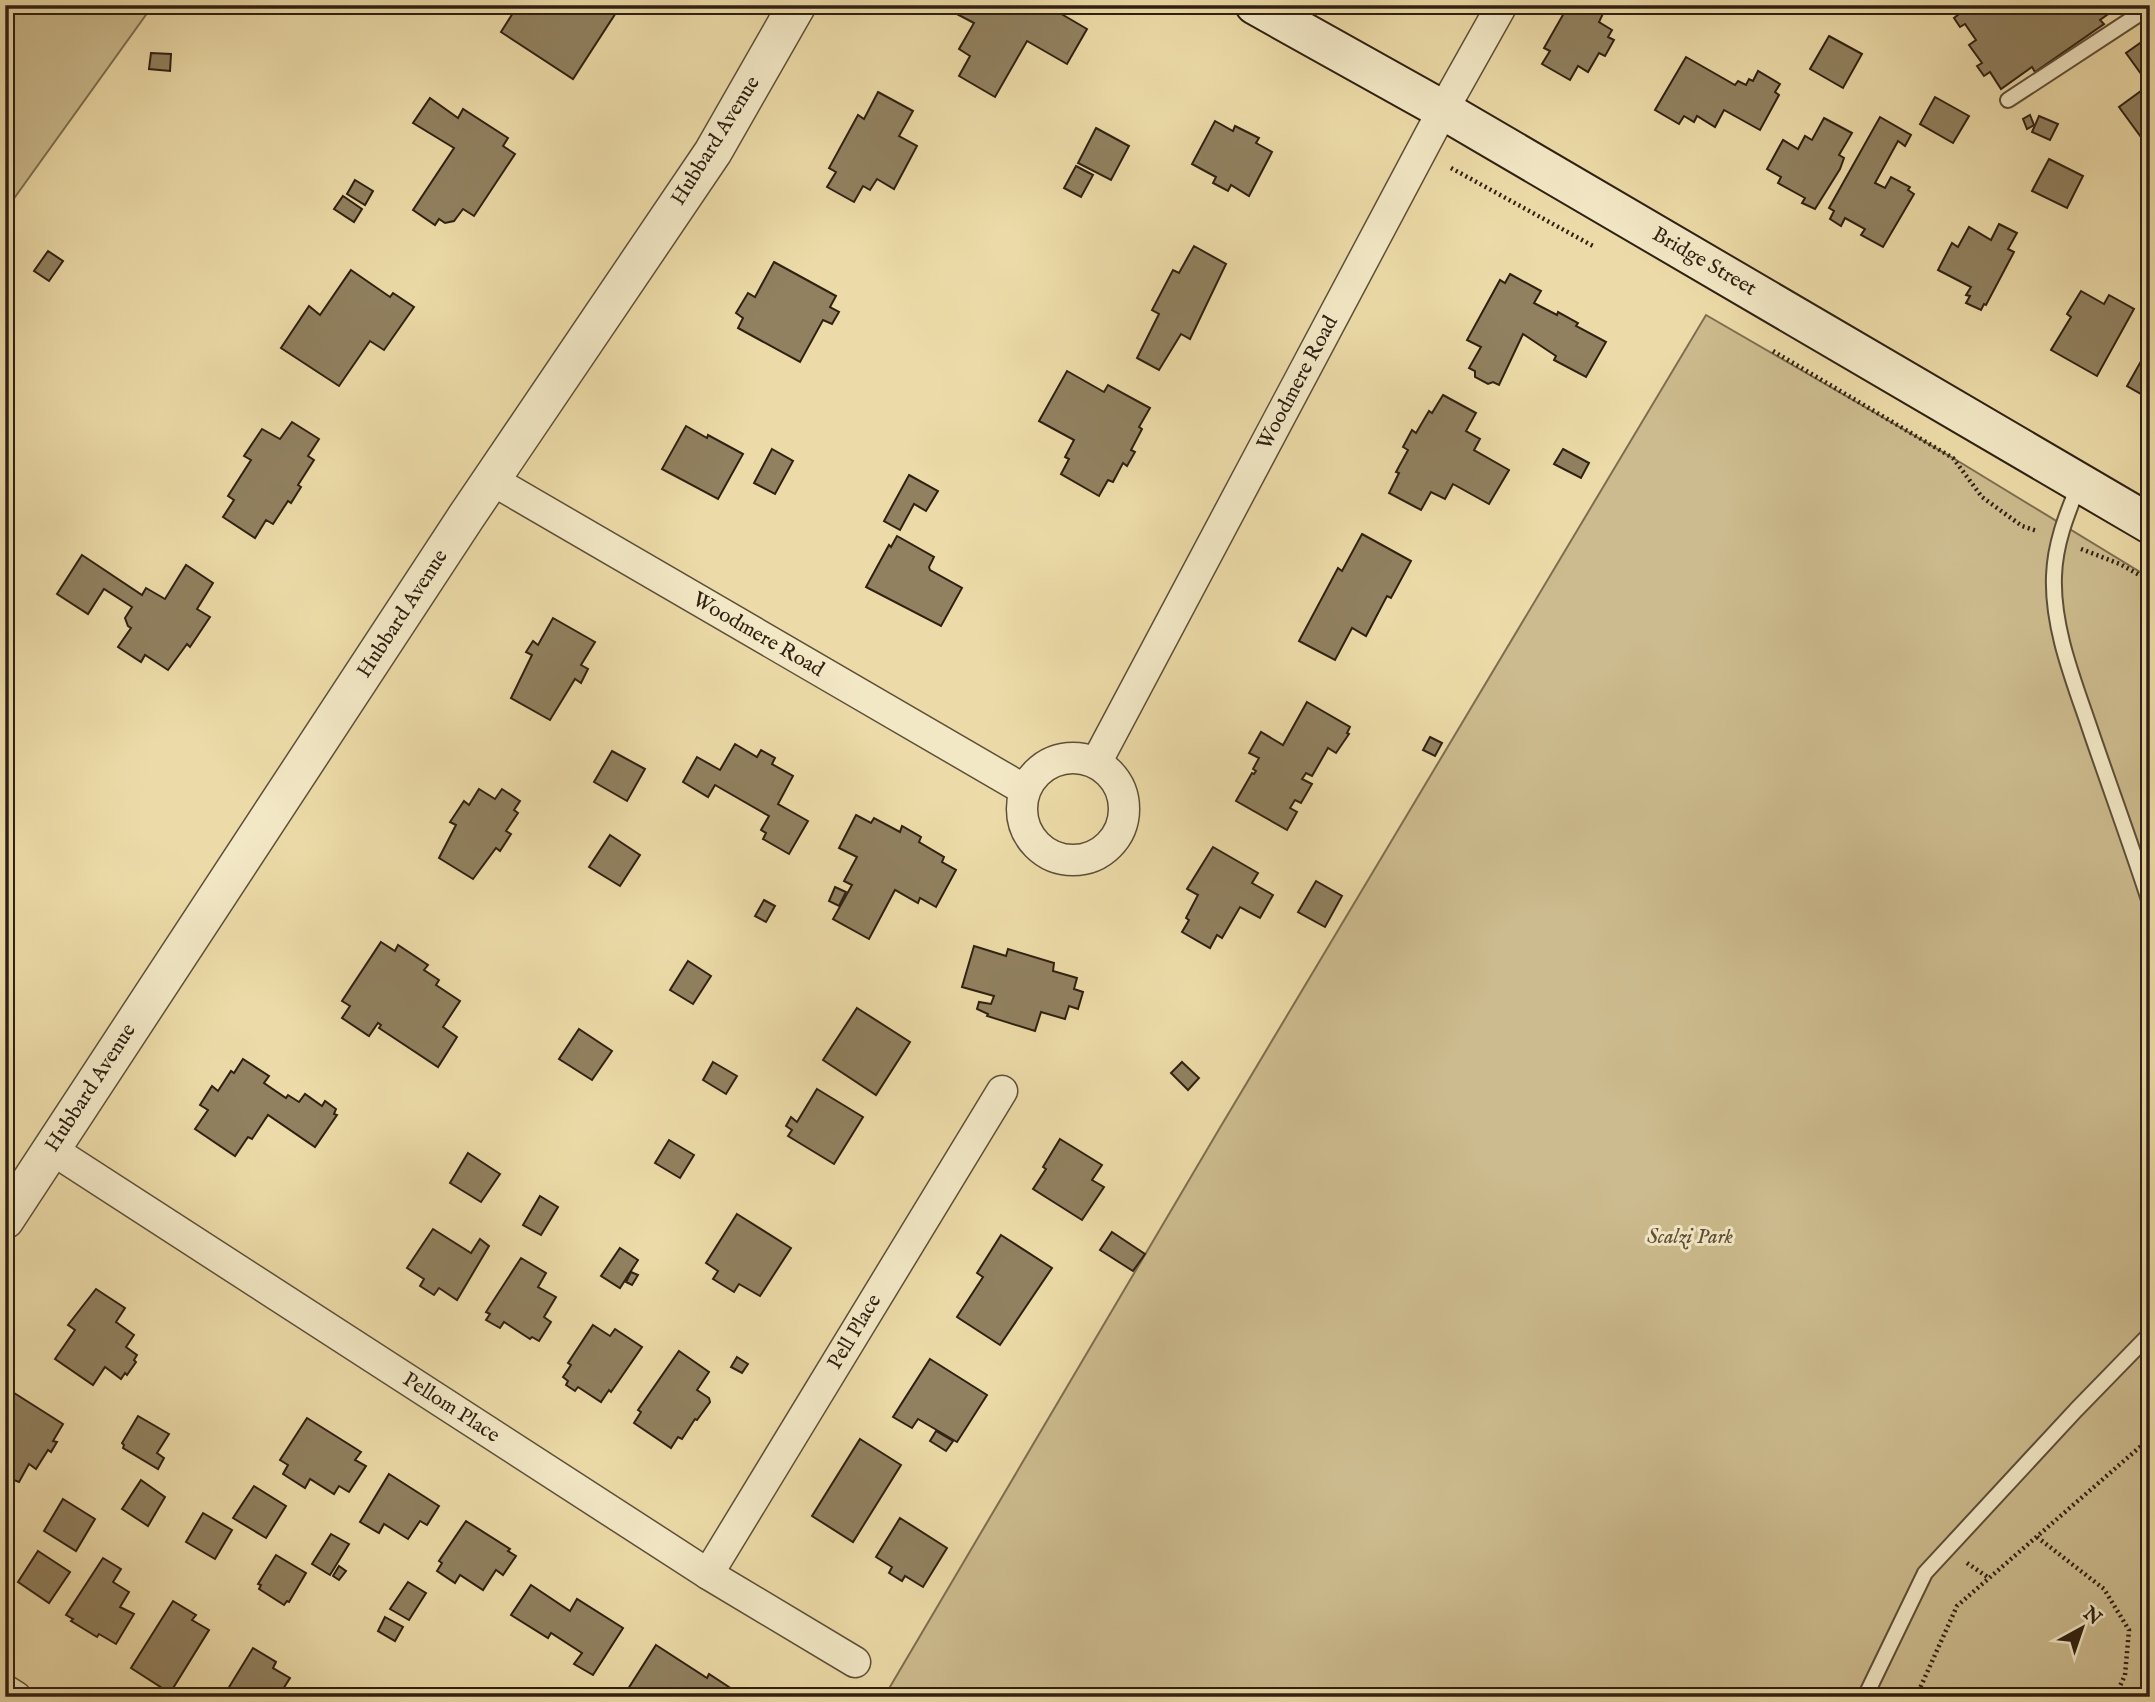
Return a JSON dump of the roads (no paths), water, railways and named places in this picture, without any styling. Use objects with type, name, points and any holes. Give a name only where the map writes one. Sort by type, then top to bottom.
[{"type":"main road","name":"Bridge Street","points":[[1255,5],[1443,110],[2150,524]]},
{"type":"street","name":"Hubbard Avenue","points":[[5,1220],[492,480],[713,152],[797,5]]},
{"type":"street","name":"Woodmere Road","points":[[1096,763],[1420,152],[1502,5]]},
{"type":"street","name":"Woodmere Road","points":[[492,480],[1025,790]]},
{"type":"street","points":[[1075,758],[1096,763],[1113,778],[1123,798],[1123,821],[1113,841],[1096,855],[1074,861],[1052,857],[1034,843],[1023,824],[1021,801],[1025,790],[1036,772],[1054,761],[1075,758]]},
{"type":"street","name":"Pell Place","points":[[708,1574],[1002,1091]]},
{"type":"street","name":"Pellom Place","points":[[51,1149],[708,1574],[855,1662]]},
{"type":"street","points":[[5,1690],[16,1697]]},
{"type":"lane","points":[[2008,100],[2150,7]]},
{"type":"lane","points":[[2079,482],[2059,540],[2054,575],[2054,594],[2061,637],[2149,898]]},
{"type":"lane","points":[[1865,1697],[1925,1573],[2150,1334]]},
{"type":"park label","name":"Scalzi Park","points":[[1690,1237]]}]
